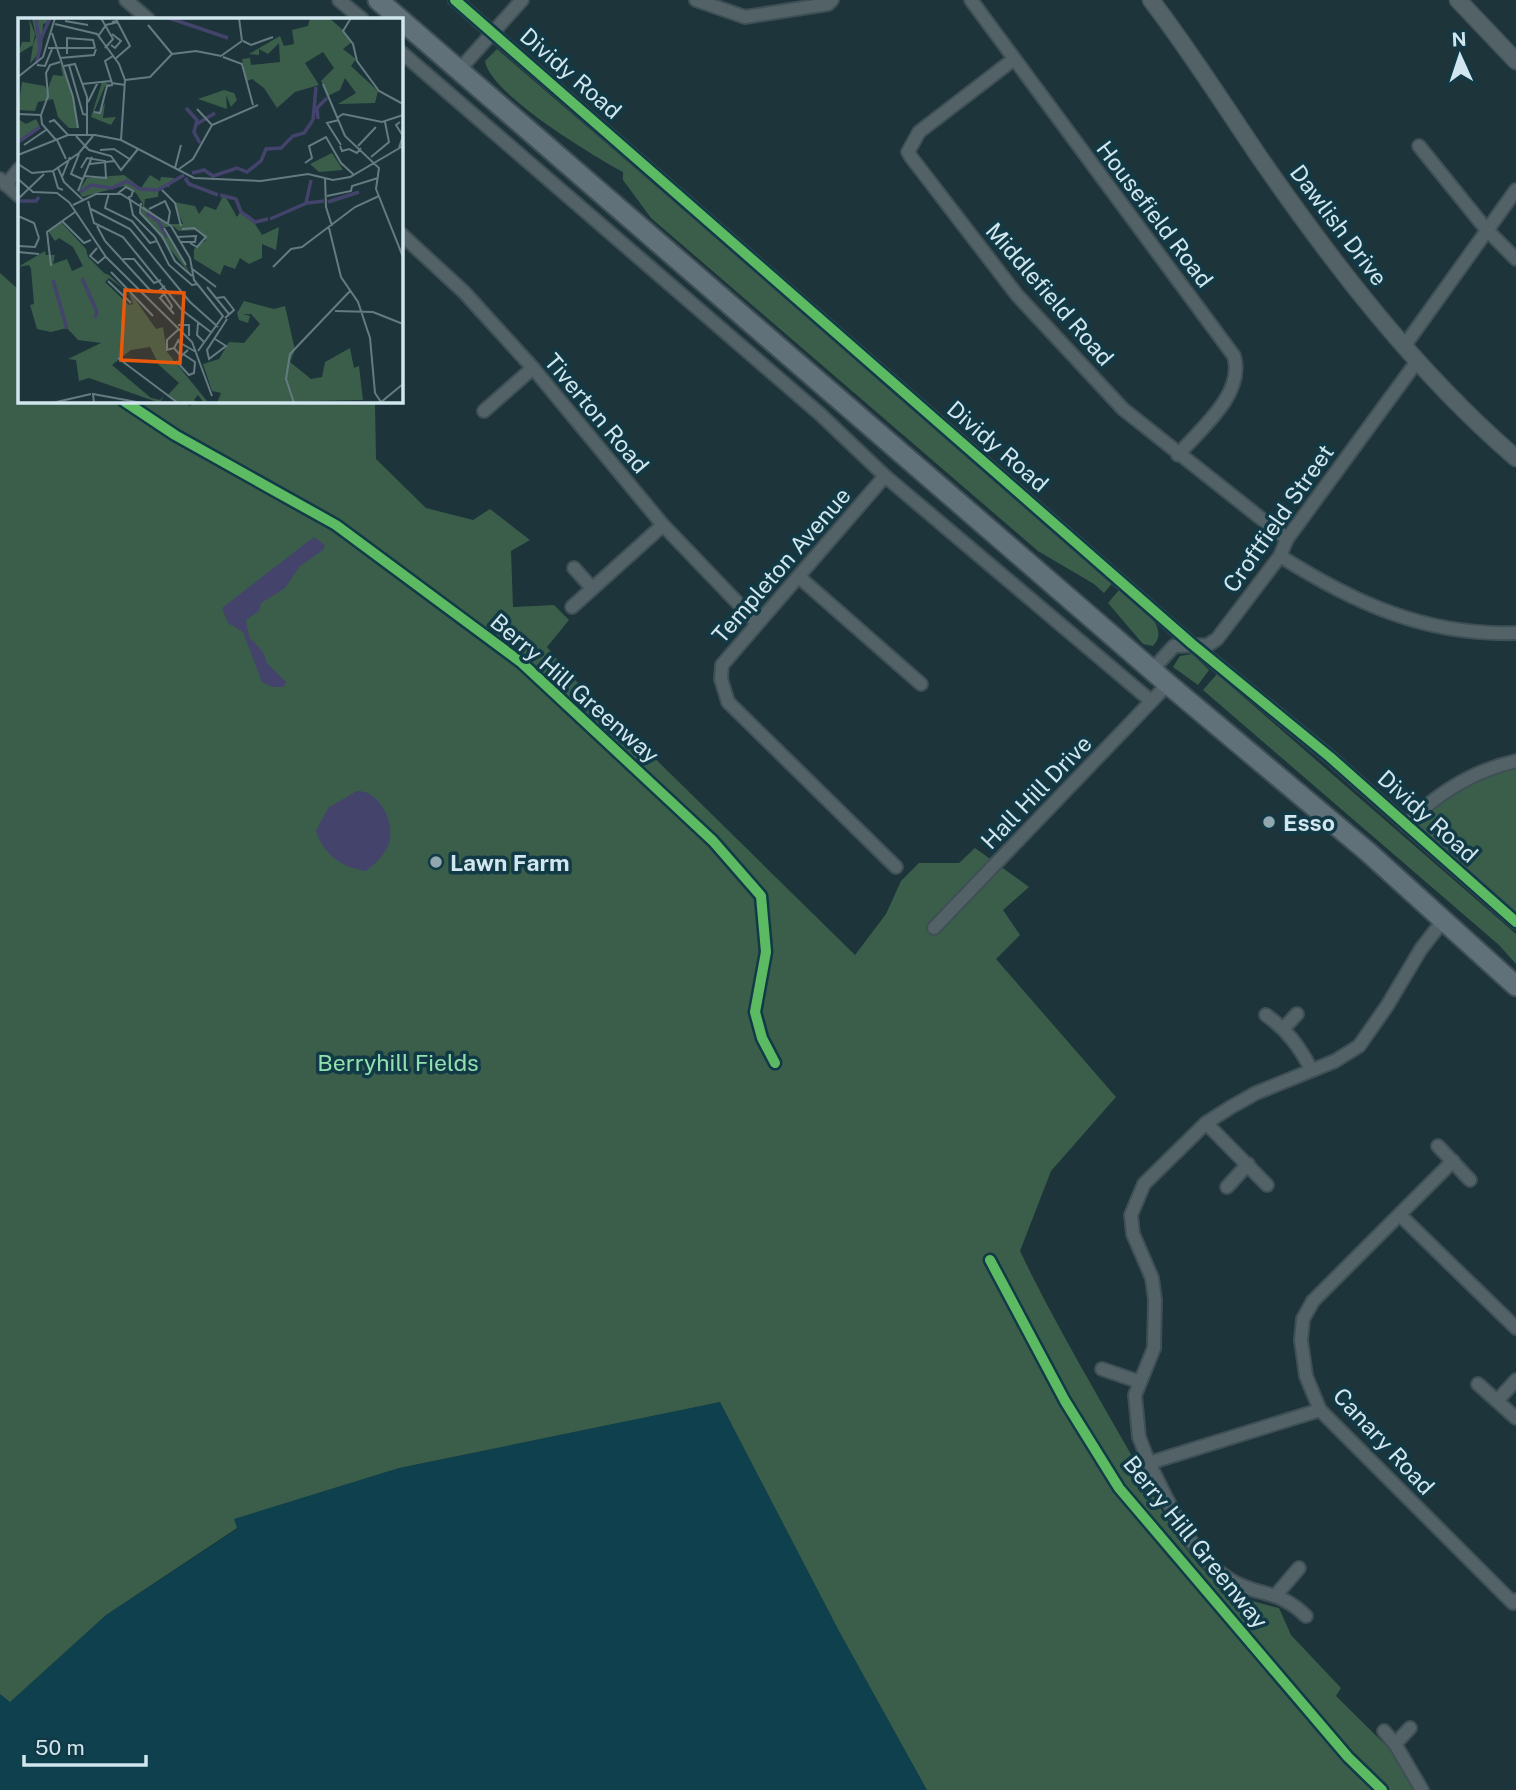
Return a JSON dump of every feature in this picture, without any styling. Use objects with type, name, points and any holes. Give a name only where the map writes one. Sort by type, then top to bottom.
[{"type":"main road","points":[[378,0],[400,18]]},
{"type":"main road","points":[[402,20],[1168,684],[1368,852],[1442,922],[1516,986]]},
{"type":"street","points":[[126,0],[144,18]]},
{"type":"street","points":[[339,0],[361,18]]},
{"type":"street","name":"Dividy Road","points":[[455,0],[1192,644],[1329,757],[1516,922]]},
{"type":"street","points":[[460,68],[522,0]]},
{"type":"street","points":[[696,0],[745,17],[828,4],[832,0]]},
{"type":"street","name":"Housefield Road","points":[[971,0],[1234,356],[1238,370],[1229,396],[1178,454]]},
{"type":"street","name":"Dawlish Drive","points":[[1151,0],[1333,259],[1418,360],[1489,435],[1516,458]]},
{"type":"street","points":[[1458,0],[1516,61]]},
{"type":"street","points":[[402,53],[821,415],[885,476],[1151,701]]},
{"type":"street","name":"Middlefield Road","points":[[1014,59],[919,132],[908,152],[911,158],[1017,295],[1123,410],[1287,538]]},
{"type":"street","points":[[1419,146],[1486,229],[1516,258]]},
{"type":"street","points":[[18,170],[3,182],[18,195]]},
{"type":"street","points":[[1405,345],[1516,190]]},
{"type":"street","name":"Tiverton Road","points":[[402,235],[464,292],[533,368],[663,525],[757,623]]},
{"type":"street","name":"Croftfield Street","points":[[1153,669],[1174,646],[1208,645],[1217,639],[1280,556],[1287,538],[1418,360]]},
{"type":"street","points":[[484,411],[533,368]]},
{"type":"street","name":"Templeton Avenue","points":[[885,476],[723,665],[721,679],[728,702],[896,867]]},
{"type":"street","points":[[572,607],[591,587],[663,525]]},
{"type":"street","points":[[1280,556],[1353,600],[1386,612],[1459,630],[1516,633]]},
{"type":"street","points":[[574,568],[591,587]]},
{"type":"street","points":[[799,578],[921,684]]},
{"type":"street","name":"Hall Hill Drive","points":[[934,928],[1168,684]]},
{"type":"street","points":[[1406,825],[1423,808],[1457,784],[1486,770],[1516,761]]},
{"type":"street","points":[[1306,1616],[1289,1600],[1248,1588],[1229,1578],[1208,1559],[1184,1531],[1149,1463],[1139,1437],[1135,1415],[1140,1382],[1154,1348],[1155,1300],[1152,1278],[1133,1234],[1131,1215],[1144,1184],[1206,1124],[1256,1093],[1335,1061],[1359,1046],[1421,949],[1442,922]]},
{"type":"street","points":[[1284,1028],[1297,1014]]},
{"type":"street","points":[[1266,1015],[1284,1028],[1311,1069]]},
{"type":"street","points":[[1206,1124],[1267,1185]]},
{"type":"street","points":[[1438,1146],[1470,1180]]},
{"type":"street","name":"Canary Road","points":[[1452,1161],[1313,1301],[1303,1319],[1301,1340],[1306,1376],[1320,1410],[1513,1603],[1516,1600]]},
{"type":"street","points":[[1227,1187],[1248,1164]]},
{"type":"street","points":[[1400,1215],[1516,1328]]},
{"type":"street","points":[[1102,1369],[1140,1382]]},
{"type":"street","points":[[1497,1401],[1516,1380]]},
{"type":"street","points":[[1478,1384],[1516,1418]]},
{"type":"street","points":[[1149,1463],[1320,1410]]},
{"type":"street","points":[[1276,1595],[1298,1568]]},
{"type":"street","points":[[1395,1744],[1410,1728]]},
{"type":"street","points":[[1384,1731],[1395,1744],[1422,1790]]},
{"type":"shaded area","points":[[314,537],[325,545],[323,550],[300,566],[285,588],[261,603],[259,611],[246,620],[249,637],[263,652],[267,663],[286,682],[284,687],[273,687],[262,682],[243,632],[228,623],[222,608]]},
{"type":"shaded area","points":[[357,791],[373,796],[379,802],[390,828],[386,850],[366,871],[341,863],[324,847],[316,831],[328,808]]},
{"type":"shaded area","points":[[720,1402],[839,1631],[927,1790],[0,1790],[0,1694],[10,1702],[106,1615],[237,1529],[233,1519],[399,1468]]},
{"type":"green space","points":[[497,49],[1114,581],[1104,593],[1094,584],[1038,551],[651,218],[623,180],[623,172],[544,122],[504,90],[491,75],[485,61]]},
{"type":"green space","name":"Berryhill Fields","points":[[0,273],[18,289],[18,402],[184,402],[190,406],[194,402],[378,402],[375,405],[376,459],[426,508],[473,520],[490,509],[530,540],[511,551],[513,607],[554,605],[569,620],[547,647],[571,676],[855,955],[886,914],[901,881],[919,863],[959,863],[975,848],[1029,887],[1003,910],[1020,935],[996,959],[1116,1097],[1051,1171],[1020,1251],[1060,1330],[1160,1507],[1190,1554],[1216,1582],[1230,1592],[1279,1608],[1291,1635],[1341,1688],[1336,1696],[1431,1790],[927,1790],[839,1631],[720,1402],[399,1468],[234,1519],[237,1528],[106,1615],[10,1702],[0,1694]]},
{"type":"green space","points":[[1119,590],[1142,608],[1155,623],[1158,638],[1153,646],[1143,644],[1108,603]]},
{"type":"green space","points":[[1192,654],[1209,670],[1198,685],[1173,667],[1180,656]]},
{"type":"green space","points":[[1217,674],[1516,934],[1516,964],[1499,945],[1203,690]]},
{"type":"green space","points":[[1516,761],[1516,923],[1406,825],[1423,808]]},
{"type":"cycle path","points":[[455,0],[1192,644],[1330,757],[1516,922]]},
{"type":"cycle path","name":"Berry Hill Greenway","points":[[126,402],[175,435],[336,525],[522,663],[713,841],[761,896],[766,952],[755,1012],[762,1038],[775,1063]]},
{"type":"cycle path","name":"Berry Hill Greenway","points":[[990,1260],[1065,1401],[1119,1488],[1348,1757],[1382,1790]]},
{"type":"place","name":"Esso","points":[[1269,822]]},
{"type":"place","name":"Lawn Farm","points":[[436,862]]}]
